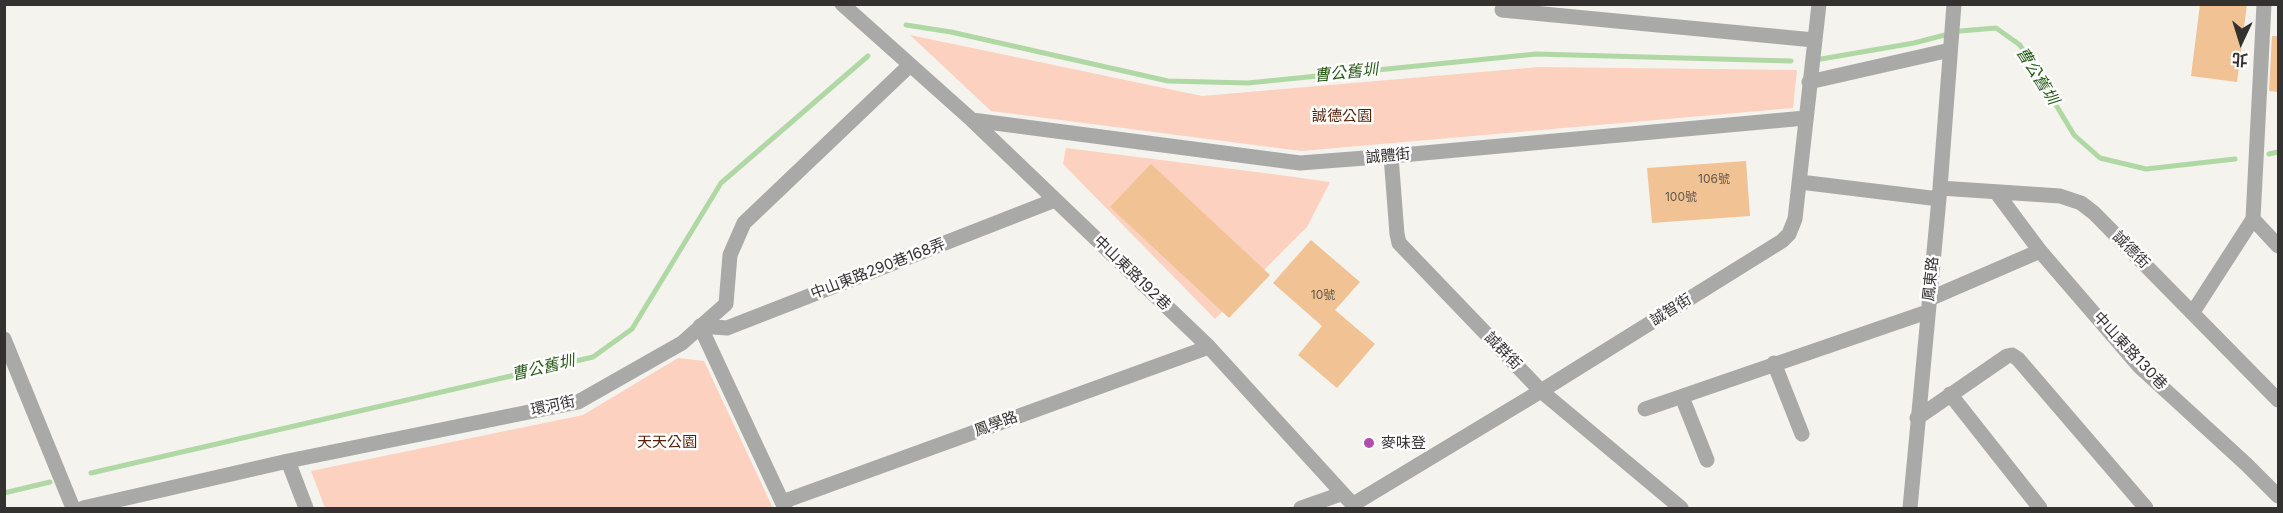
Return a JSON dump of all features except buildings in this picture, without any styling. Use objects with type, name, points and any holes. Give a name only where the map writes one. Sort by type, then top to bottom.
[{"type":"street","name":"中山東路192巷","points":[[842,4],[972,120],[1209,347],[1350,502]]},
{"type":"street","name":"誠智街","points":[[1300,508],[1350,502],[1541,391],[1782,241],[1793,227],[1819,4]]},
{"type":"street","points":[[2193,312],[2253,219],[2264,4]]},
{"type":"street","name":"鳳東路","points":[[1910,508],[1940,194],[1954,7]]},
{"type":"street","points":[[1502,10],[1814,40]]},
{"type":"street","points":[[1809,82],[1950,50]]},
{"type":"street","name":"環河街","points":[[83,508],[288,461],[578,402],[682,343],[726,304],[730,255],[744,223],[910,65]]},
{"type":"street","name":"誠體街","points":[[972,120],[1300,163],[1806,118]]},
{"type":"street","name":"誠群街","points":[[1391,156],[1399,243],[1541,391],[1681,508]]},
{"type":"street","name":"誠德街","points":[[1800,182],[1940,194],[1996,192],[2060,196],[2081,203],[2094,213],[2278,400]]},
{"type":"street","name":"中山東路130巷","points":[[1996,192],[2040,251],[2140,367],[2278,496]]},
{"type":"street","name":"中山東路290巷168弄","points":[[700,326],[727,328],[1055,200]]},
{"type":"street","points":[[2253,219],[2278,246]]},
{"type":"street","points":[[1645,409],[1928,305],[2040,251]]},
{"type":"street","points":[[700,326],[784,505]]},
{"type":"street","points":[[4,339],[73,508]]},
{"type":"street","name":"鳳學路","points":[[784,505],[1209,347]]},
{"type":"street","points":[[1917,418],[2007,356],[2012,355],[2018,359],[2146,508]]},
{"type":"street","points":[[1774,363],[1803,434]]},
{"type":"street","points":[[1950,394],[2040,508]]},
{"type":"street","points":[[1682,397],[1707,460]]},
{"type":"street","points":[[288,461],[306,508]]},
{"type":"green space","name":"誠德公園","points":[[910,35],[1202,96],[1539,67],[1797,70],[1793,108],[1301,151],[991,111]]},
{"type":"green space","points":[[1066,148],[1330,182],[1307,227],[1215,319],[1063,164]]},
{"type":"green space","name":"天天公園","points":[[678,358],[704,361],[773,508],[325,508],[311,471],[583,415]]},
{"type":"waterway","name":"曹公舊圳","points":[[906,25],[951,32],[1168,81],[1248,83],[1536,54],[1791,61]]},
{"type":"waterway","name":"曹公舊圳","points":[[1821,59],[1914,43],[1960,31],[1996,28],[2020,45],[2074,135],[2100,158],[2146,169],[2235,159]]},
{"type":"waterway","name":"曹公舊圳","points":[[91,473],[593,357],[632,329],[721,183],[868,56]]},
{"type":"waterway","name":"曹公舊圳","points":[[2269,154],[2278,152]]},
{"type":"waterway","name":"曹公舊圳","points":[[4,493],[50,482]]},
{"type":"place","name":"麥味登","points":[[1369,443]]}]
